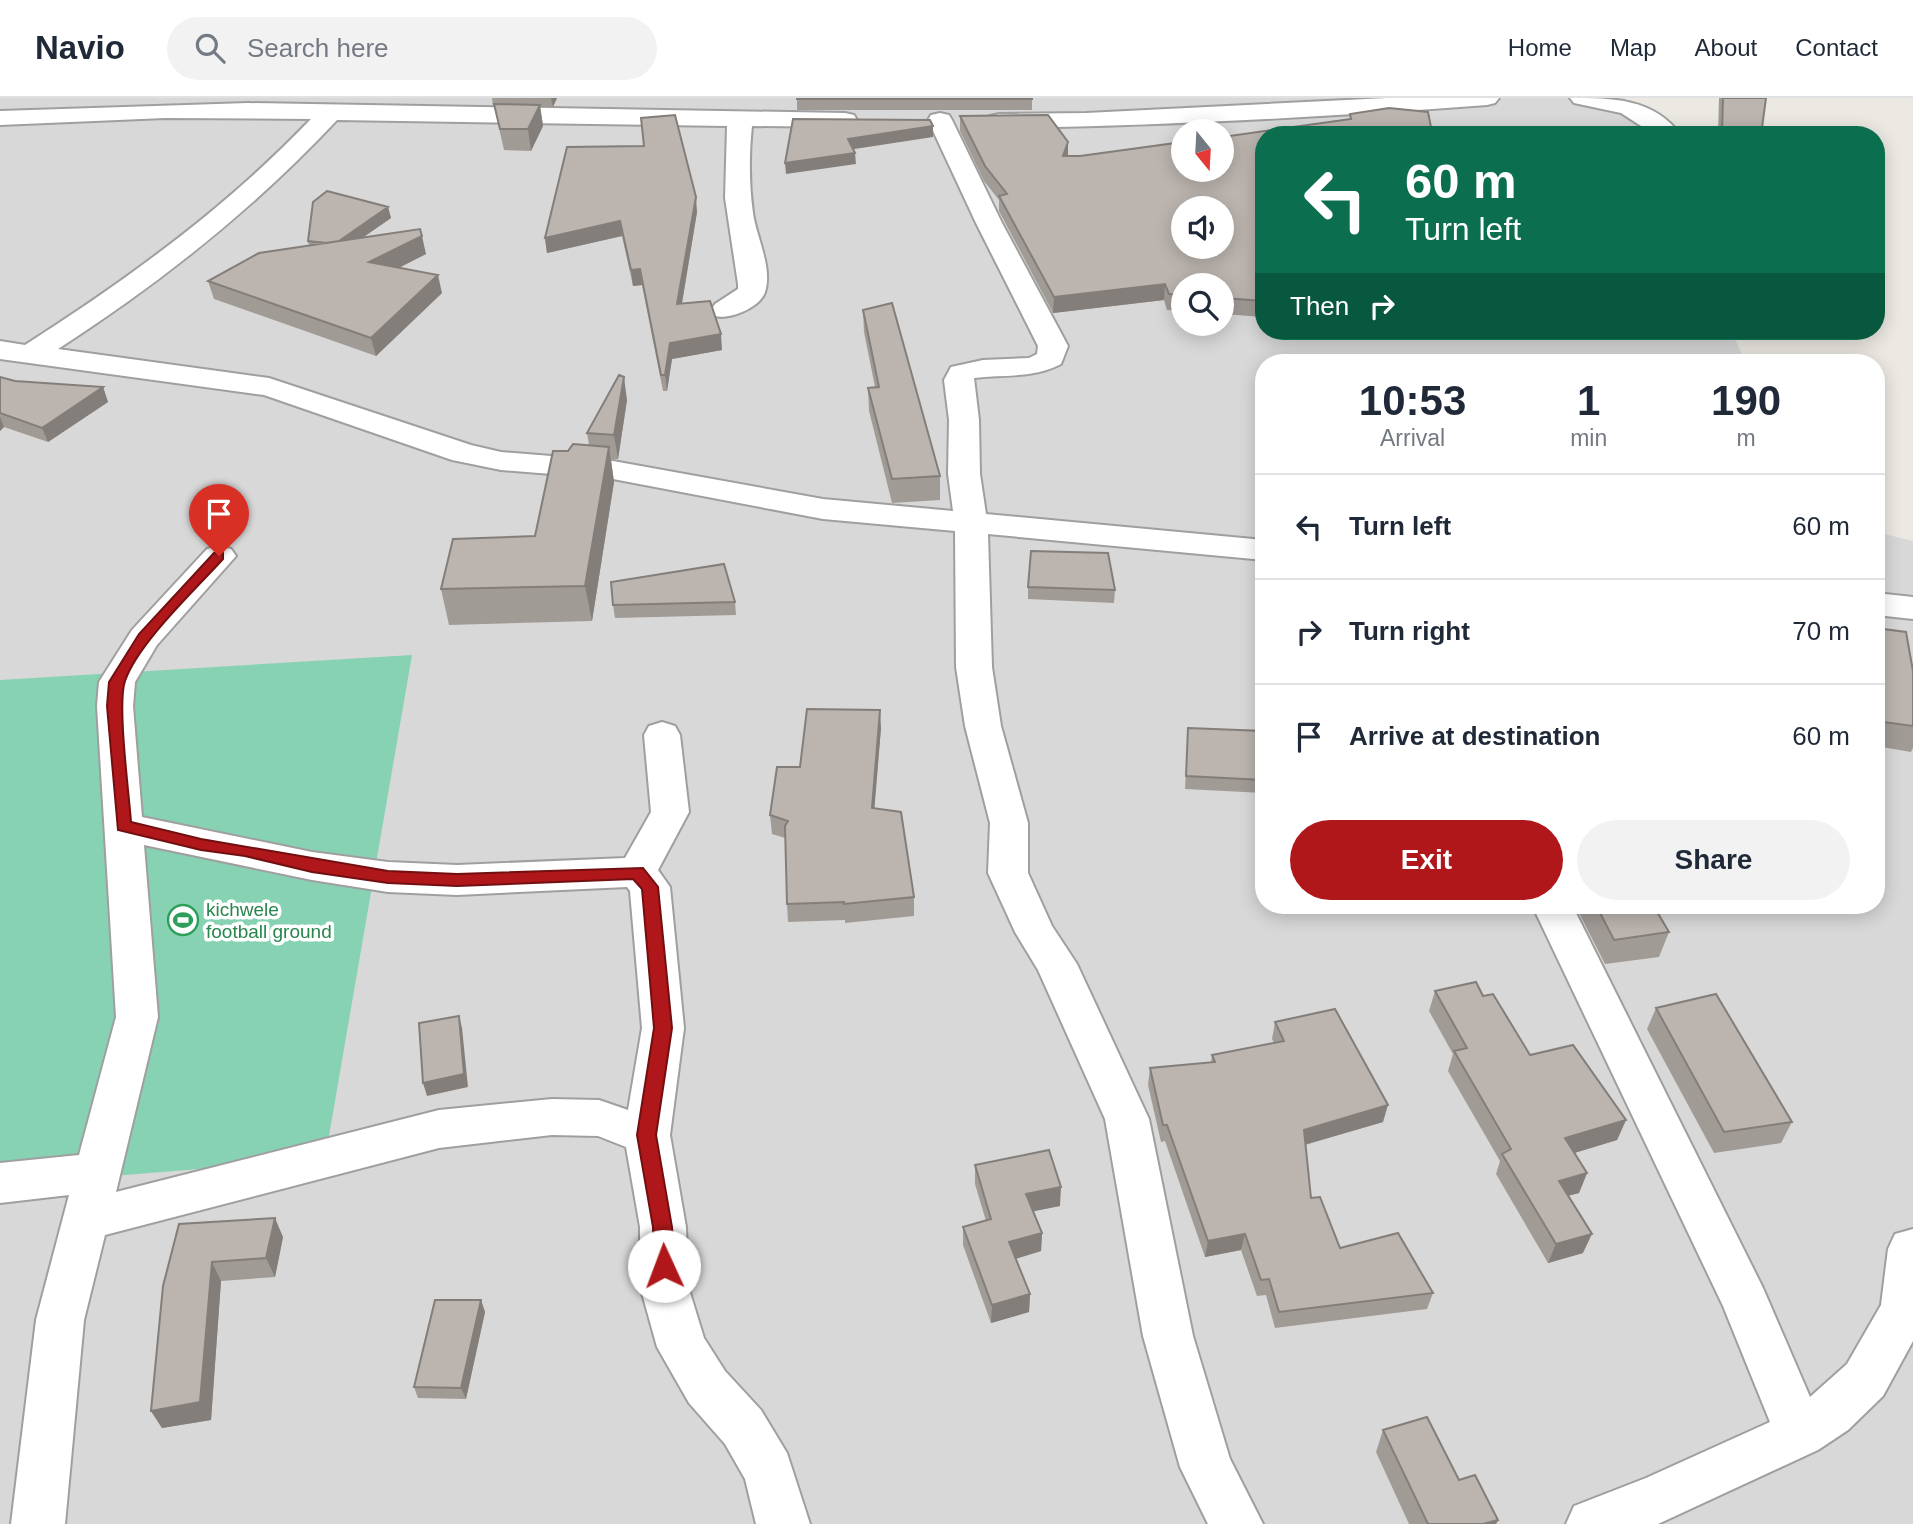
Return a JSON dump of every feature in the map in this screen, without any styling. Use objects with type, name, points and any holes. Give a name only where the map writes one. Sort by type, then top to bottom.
[{"type":"street","points":[[1236,1524],[1206,1467],[1168,1336],[1127,1119],[1056,964],[1035,932],[1008,873],[1009,823],[983,726],[974,667],[971,523],[964,474],[964,430],[959,380],[961,373],[972,369],[1013,370],[1039,366],[1051,358],[1053,346],[989,223],[949,120],[1087,120],[1363,107],[1487,98]]},
{"type":"street","points":[[1582,98],[1608,101],[1644,112],[1659,126]]},
{"type":"street","points":[[0,118],[143,104],[331,113],[873,120]]},
{"type":"street","points":[[31,354],[108,305],[268,178],[331,113]]},
{"type":"street","points":[[725,310],[751,293],[754,270],[741,226],[735,159],[740,120]]},
{"type":"street","points":[[0,350],[269,387],[463,453],[501,461],[613,470],[708,486],[760,499],[971,523],[1255,549]]},
{"type":"street","points":[[38,1524],[60,1320],[137,1017],[115,706],[117,682],[144,638],[219,556]]},
{"type":"street","points":[[1885,605],[1913,608]]},
{"type":"street","points":[[637,872],[670,813],[662,735]]},
{"type":"street","points":[[123,826],[312,866],[388,877],[457,880],[637,872]]},
{"type":"street","points":[[637,872],[650,887],[663,1028],[647,1135],[663,1227],[664,1286],[682,1347],[707,1387],[743,1427],[769,1471],[783,1524]]},
{"type":"street","points":[[1556,914],[1746,1303],[1800,1433]]},
{"type":"street","points":[[85,1220],[439,1129],[552,1117],[598,1118],[647,1135]]},
{"type":"street","points":[[0,1183],[97,1173]]},
{"type":"street","points":[[1593,1524],[1660,1498],[1800,1433],[1830,1413],[1864,1380],[1905,1309],[1912,1249]]},
{"type":"shaded area","points":[[0,98],[1625,98],[1637,126],[1255,126],[1255,340],[1735,340],[1742,354],[1255,354],[1255,914],[1885,914],[1885,534],[1913,541],[1913,1524],[0,1524]]},
{"type":"green space","name":"kichwele football ground","points":[[412,655],[325,1159],[0,1185],[0,680]]},
{"type":"building","points":[[1032,98],[1032,99],[797,99]]},
{"type":"building","points":[[1723,98],[1766,98],[1762,126],[1722,126]]},
{"type":"building","points":[[494,104],[540,105],[528,129],[500,129]]},
{"type":"building","points":[[1389,108],[1428,112],[1431,126],[1301,126],[1351,119],[1350,114]]},
{"type":"building","points":[[675,115],[696,197],[677,304],[710,301],[721,334],[670,343],[665,375],[661,375],[640,269],[631,270],[620,221],[545,238],[567,147],[644,146],[641,118]]},
{"type":"building","points":[[1048,115],[1068,142],[1063,156],[1171,144],[1171,182],[1234,182],[1234,135],[1255,132],[1255,300],[1234,299],[1234,273],[1171,273],[1171,294],[1165,284],[1054,297],[999,196],[1007,194],[985,166],[960,116]]},
{"type":"building","points":[[793,119],[930,120],[933,126],[848,139],[855,153],[785,163]]},
{"type":"building","points":[[327,191],[388,207],[339,241],[308,241],[313,202]]},
{"type":"building","points":[[420,229],[422,236],[369,262],[438,275],[371,338],[208,281],[259,253]]},
{"type":"building","points":[[892,303],[940,476],[892,479],[868,388],[879,387],[863,310]]},
{"type":"building","points":[[619,375],[624,377],[614,435],[587,433]]},
{"type":"building","points":[[0,377],[15,381],[103,387],[42,428],[0,413]]},
{"type":"building","points":[[573,444],[609,447],[585,586],[441,589],[453,539],[535,536],[553,451],[568,451]]},
{"type":"building","points":[[1031,551],[1108,553],[1115,590],[1028,587]]},
{"type":"building","points":[[724,564],[735,602],[613,605],[611,582]]},
{"type":"building","points":[[1885,629],[1906,632],[1913,671],[1913,726],[1885,722]]},
{"type":"building","points":[[807,709],[880,710],[872,808],[901,812],[914,897],[844,904],[787,904],[785,826],[788,821],[770,815],[777,767],[800,767]]},
{"type":"building","points":[[1188,728],[1255,731],[1255,780],[1186,776]]},
{"type":"building","points":[[1601,914],[1658,914],[1669,932],[1614,940]]},
{"type":"building","points":[[1476,982],[1483,996],[1493,994],[1530,1055],[1573,1045],[1626,1120],[1565,1138],[1587,1173],[1559,1181],[1592,1234],[1556,1244],[1502,1154],[1511,1149],[1454,1051],[1467,1048],[1435,991]]},
{"type":"building","points":[[1716,994],[1792,1122],[1724,1132],[1656,1008]]},
{"type":"building","points":[[1335,1009],[1388,1105],[1304,1130],[1311,1198],[1320,1197],[1340,1248],[1398,1233],[1433,1293],[1279,1312],[1269,1279],[1261,1280],[1245,1234],[1208,1241],[1167,1125],[1163,1125],[1150,1068],[1215,1062],[1212,1055],[1284,1041],[1275,1022]]},
{"type":"building","points":[[459,1016],[464,1074],[423,1083],[419,1023]]},
{"type":"building","points":[[1049,1150],[1061,1187],[1026,1194],[1042,1233],[1009,1242],[1030,1294],[992,1305],[963,1227],[991,1219],[975,1165]]},
{"type":"building","points":[[275,1218],[266,1258],[212,1262],[200,1402],[151,1411],[163,1286],[179,1224]]},
{"type":"building","points":[[435,1300],[481,1300],[461,1388],[414,1387]]},
{"type":"building","points":[[1427,1417],[1459,1480],[1475,1475],[1498,1520],[1483,1524],[1428,1524],[1383,1430]]},
{"type":"place","name":"kichwele football ground","points":[[183,920]]},
{"type":"route","points":[[219,556],[144,638],[117,682],[115,706],[123,826],[312,866],[388,877],[457,880],[637,872],[650,887],[663,1028],[647,1135],[663,1227],[664,1266]]}]
